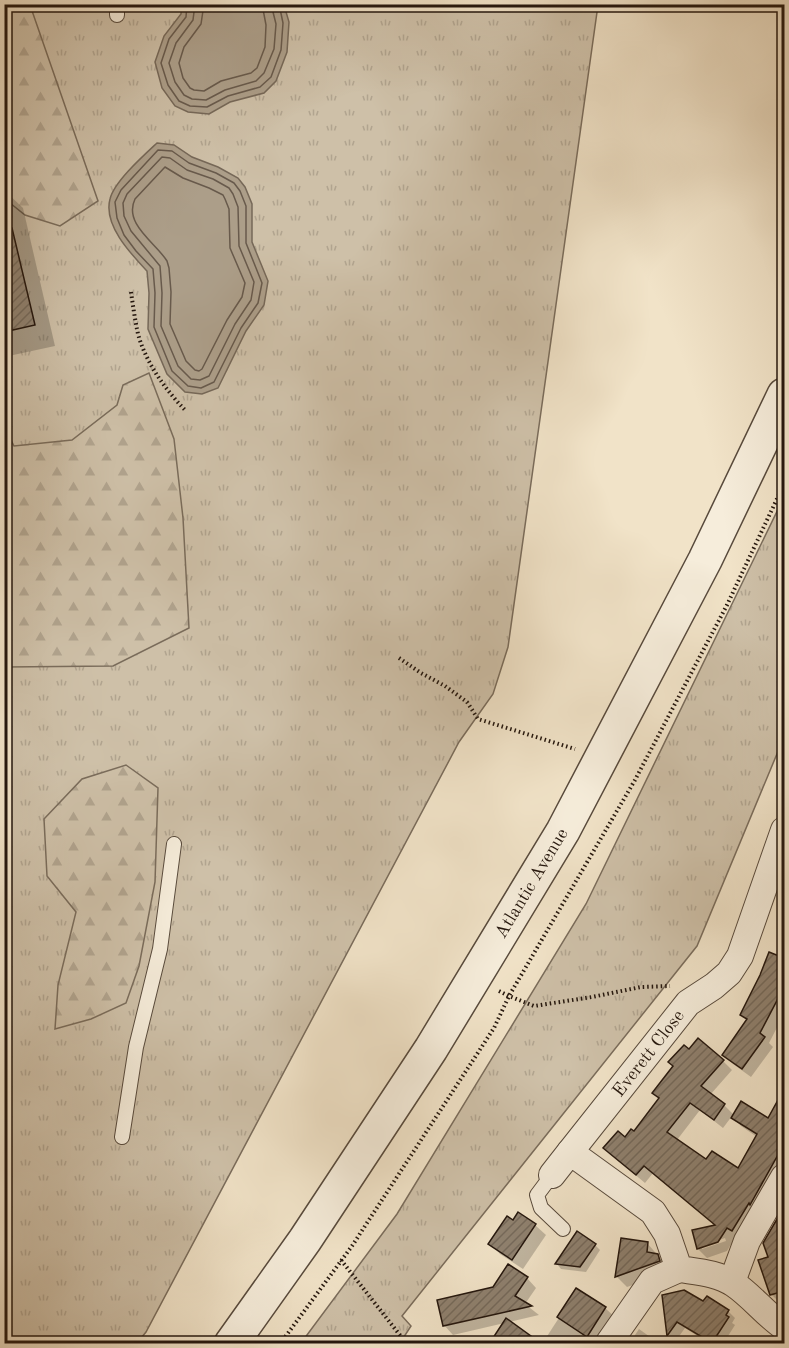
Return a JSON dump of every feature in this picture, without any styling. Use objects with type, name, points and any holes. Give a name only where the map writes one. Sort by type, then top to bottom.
[{"type":"street","name":"Atlantic Avenue","points":[[231,1344],[305,1240],[431,1049],[563,831],[705,560],[784,395]]},
{"type":"street","name":"Everett Close","points":[[552,1175],[688,1003],[729,973],[740,956],[784,830]]},
{"type":"street","points":[[570,1152],[653,1212],[667,1234],[679,1269]]},
{"type":"street","points":[[732,1282],[747,1241],[784,1177]]},
{"type":"street","points":[[608,1344],[652,1281],[679,1269],[712,1274],[732,1282],[784,1327]]},
{"type":"lane","points":[[122,1137],[136,1047],[160,949],[174,844]]},
{"type":"lane","points":[[552,1175],[537,1195],[541,1208],[563,1229]]},
{"type":"path","points":[[131,292],[139,336],[151,364],[169,393],[185,410]]},
{"type":"path","points":[[280,1344],[352,1246],[494,1028],[509,996],[635,780],[727,605],[784,484]]},
{"type":"path","points":[[399,658],[445,686],[466,702],[478,719],[602,756]]},
{"type":"path","points":[[509,996],[534,1006],[642,987],[686,985],[701,994]]},
{"type":"path","points":[[341,1260],[403,1339]]},
{"type":"green space","points":[[4,5],[30,5],[98,201],[60,226],[25,215],[5,199]]},
{"type":"green space","points":[[5,5],[598,5],[508,647],[493,694],[459,742],[146,1332],[137,1343],[5,1344]]},
{"type":"green space","points":[[149,373],[174,439],[183,518],[189,628],[113,666],[5,667],[5,428],[14,446],[72,440],[117,405],[123,385]]},
{"type":"green space","points":[[784,497],[784,737],[697,946],[402,1316],[411,1326],[400,1343],[301,1343],[397,1214],[586,904]]},
{"type":"green space","points":[[126,765],[158,788],[155,882],[139,966],[126,1003],[91,1019],[55,1029],[58,985],[76,912],[47,876],[44,819],[82,779]]},
{"type":"water","points":[[182,4],[284,5],[289,22],[287,52],[276,81],[264,93],[230,102],[209,114],[188,112],[175,106],[162,88],[155,62],[164,36],[181,14]]},
{"type":"water","points":[[157,143],[174,145],[192,157],[238,178],[245,187],[252,204],[252,242],[268,281],[264,305],[246,331],[218,388],[202,394],[185,392],[167,374],[148,329],[147,271],[114,229],[109,209],[110,199],[117,185]]},
{"type":"building","points":[[12,228],[35,325],[4,332],[4,229]]},
{"type":"building","points":[[769,952],[784,958],[784,987],[760,1033],[765,1037],[742,1069],[722,1055],[747,1019],[740,1015]]},
{"type":"building","points":[[698,1038],[724,1060],[701,1086],[725,1104],[714,1120],[690,1103],[667,1132],[706,1159],[712,1151],[738,1168],[757,1134],[731,1118],[741,1101],[768,1118],[784,1089],[784,1144],[750,1205],[749,1203],[732,1231],[727,1228],[718,1242],[697,1249],[692,1230],[715,1225],[644,1166],[636,1175],[603,1148],[618,1131],[625,1137],[631,1129],[634,1131],[659,1098],[652,1093],[673,1066],[668,1062],[684,1045],[689,1049]]},
{"type":"building","points":[[518,1212],[536,1224],[512,1260],[488,1244],[507,1216],[513,1220]]},
{"type":"building","points":[[777,1219],[784,1223],[784,1295],[781,1292],[770,1295],[758,1260],[768,1257],[763,1243]]},
{"type":"building","points":[[577,1231],[596,1244],[580,1267],[555,1264]]},
{"type":"building","points":[[621,1238],[648,1242],[647,1252],[658,1254],[660,1261],[615,1277]]},
{"type":"building","points":[[508,1264],[528,1277],[515,1296],[532,1306],[443,1326],[437,1300],[493,1287]]},
{"type":"building","points":[[576,1288],[606,1307],[587,1337],[557,1317]]},
{"type":"building","points":[[684,1290],[703,1301],[707,1296],[729,1310],[726,1315],[729,1317],[712,1343],[677,1322],[667,1336],[662,1295]]},
{"type":"building","points":[[506,1318],[542,1344],[489,1344]]}]
